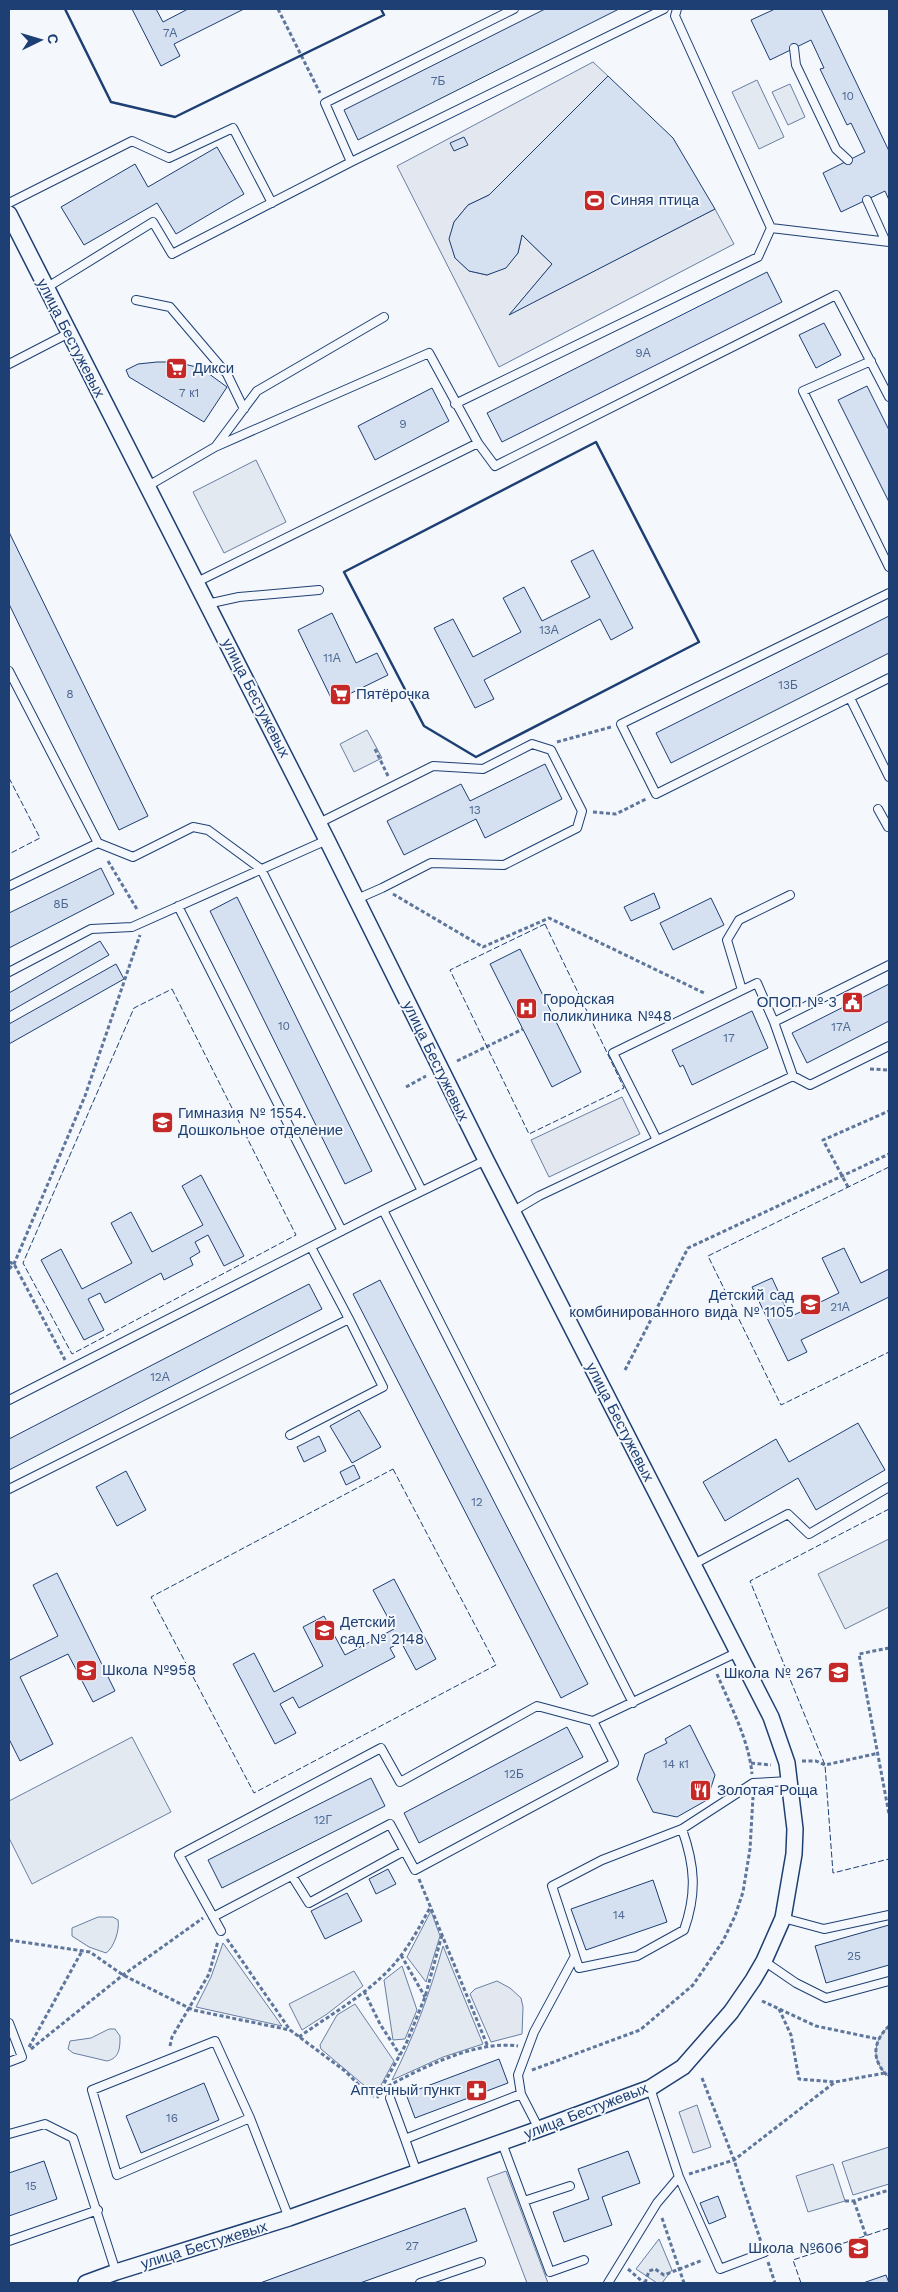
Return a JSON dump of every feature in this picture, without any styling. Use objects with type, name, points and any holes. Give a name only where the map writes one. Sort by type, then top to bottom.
[{"type":"street","name":"улица Бестужевых","points":[[9,214],[319,823],[512,1212],[771,1717],[787,1763],[795,1829],[794,1854],[782,1918],[764,1961],[731,2012],[683,2067],[650,2088],[502,2143],[289,2218],[86,2283]]},
{"type":"lane","points":[[351,162],[325,103],[514,9]]},
{"type":"lane","points":[[46,288],[153,222],[172,254],[351,162],[664,9]]},
{"type":"lane","points":[[455,404],[758,257],[771,228],[675,16],[678,9]]},
{"type":"lane","points":[[794,48],[796,65],[836,149],[848,160]]},
{"type":"lane","points":[[9,203],[132,140],[169,158],[233,128],[272,203]]},
{"type":"lane","points":[[867,200],[887,241]]},
{"type":"lane","points":[[771,228],[887,241]]},
{"type":"lane","points":[[148,486],[215,447],[429,353],[455,404],[478,443],[495,466],[836,295],[889,397]]},
{"type":"lane","points":[[136,300],[170,307],[227,374],[244,409]]},
{"type":"lane","points":[[215,447],[257,391],[384,317]]},
{"type":"lane","points":[[9,364],[69,333]]},
{"type":"lane","points":[[871,361],[803,391],[889,567]]},
{"type":"lane","points":[[196,582],[478,443]]},
{"type":"lane","points":[[207,604],[239,597],[319,590]]},
{"type":"lane","points":[[889,593],[621,724],[656,794],[889,678]]},
{"type":"lane","points":[[9,671],[98,843],[133,857],[193,827],[208,830],[261,869],[422,1191]]},
{"type":"lane","points":[[850,698],[889,777]]},
{"type":"lane","points":[[319,823],[433,766],[483,769],[532,744],[551,750],[582,812],[577,828],[504,865],[431,862],[357,899]]},
{"type":"lane","points":[[878,810],[889,826]]},
{"type":"lane","points":[[9,972],[91,929],[132,927],[327,840]]},
{"type":"lane","points":[[9,886],[98,843]]},
{"type":"lane","points":[[742,990],[727,940],[739,920],[790,895]]},
{"type":"lane","points":[[178,906],[342,1231]]},
{"type":"lane","points":[[774,1022],[889,965]]},
{"type":"lane","points":[[657,1140],[613,1054],[757,983],[774,1022],[792,1076],[810,1085],[889,1046]]},
{"type":"lane","points":[[512,1212],[539,1196],[792,1076]]},
{"type":"lane","points":[[9,1400],[383,1210],[486,1160]]},
{"type":"lane","points":[[383,1210],[633,1702]]},
{"type":"lane","points":[[290,1435],[384,1387],[311,1247]]},
{"type":"lane","points":[[9,1490],[349,1319]]},
{"type":"lane","points":[[694,1564],[788,1514],[809,1534],[889,1487]]},
{"type":"lane","points":[[221,1931],[179,1855],[380,1748],[400,1782],[537,1706],[593,1721],[738,1652]]},
{"type":"lane","points":[[212,1914],[292,1876],[390,1824],[415,1870],[614,1763],[593,1721]]},
{"type":"lane","points":[[682,1829],[692,1857],[694,1890],[691,1910],[684,1930],[637,1956],[579,1968],[552,1886],[602,1860],[682,1829],[753,1783],[789,1781]]},
{"type":"lane","points":[[292,1876],[309,1903],[404,1851]]},
{"type":"lane","points":[[782,1918],[824,1929],[889,1915]]},
{"type":"lane","points":[[539,2129],[521,2094],[518,2076],[528,2048],[575,1956]]},
{"type":"lane","points":[[764,1961],[796,1983],[826,1998],[889,1980]]},
{"type":"lane","points":[[9,2023],[22,2058],[9,2062]]},
{"type":"lane","points":[[250,2118],[117,2175],[92,2090],[215,2041],[250,2118],[289,2218]]},
{"type":"lane","points":[[650,2088],[680,2177],[720,2269],[764,2252]]},
{"type":"lane","points":[[405,2139],[521,2094]]},
{"type":"lane","points":[[390,2098],[417,2173]]},
{"type":"lane","points":[[9,2134],[45,2124],[73,2138],[98,2210],[116,2272]]},
{"type":"lane","points":[[502,2143],[550,2272],[584,2260]]},
{"type":"lane","points":[[608,2283],[657,2203],[680,2177]]},
{"type":"lane","points":[[524,2201],[570,2186]]},
{"type":"lane","points":[[9,2240],[98,2210]]},
{"type":"lane","points":[[420,2283],[481,2262]]},
{"type":"path","points":[[278,9],[325,103]]},
{"type":"path","points":[[551,750],[558,740],[621,724]]},
{"type":"path","points":[[374,749],[392,786]]},
{"type":"path","points":[[582,812],[616,814],[656,794]]},
{"type":"path","points":[[9,1269],[14,1264],[85,1096],[144,922],[98,843]]},
{"type":"path","points":[[382,888],[482,947],[549,918],[720,1001]]},
{"type":"path","points":[[457,1061],[523,1028]]},
{"type":"path","points":[[406,1087],[426,1076]]},
{"type":"path","points":[[848,1187],[823,1140],[889,1111]]},
{"type":"path","points":[[625,1370],[688,1248],[889,1154]]},
{"type":"path","points":[[9,1262],[14,1264],[70,1369]]},
{"type":"path","points":[[889,1648],[859,1654],[889,1814]]},
{"type":"path","points":[[518,2076],[640,2030],[693,1985],[723,1941],[736,1916],[743,1892],[750,1849],[753,1783],[751,1763],[738,1724],[713,1665]]},
{"type":"path","points":[[799,1761],[816,1762],[825,1765],[879,1753]]},
{"type":"path","points":[[751,1763],[770,1765]]},
{"type":"path","points":[[415,1870],[488,2047]]},
{"type":"path","points":[[299,2037],[364,1991],[395,1963],[414,1938],[431,1906]]},
{"type":"path","points":[[82,1951],[25,2054],[123,1976],[212,1914]]},
{"type":"path","points":[[166,2060],[172,2037],[209,1974],[221,1931]]},
{"type":"path","points":[[221,1931],[290,2030],[345,2071],[369,2095],[390,2098]]},
{"type":"path","points":[[381,2089],[400,2055],[425,1997],[442,1934]]},
{"type":"path","points":[[9,1940],[82,1951],[89,1949],[123,1976],[189,2008],[290,2030]]},
{"type":"path","points":[[401,1955],[425,1997]]},
{"type":"path","points":[[364,1991],[380,2024],[400,2055]]},
{"type":"path","points":[[762,2001],[816,2026],[878,2039]]},
{"type":"path","points":[[779,2009],[791,2035],[799,2079],[835,2082],[885,2073]]},
{"type":"path","points":[[889,2026],[878,2039],[875,2054],[881,2070],[889,2077]]},
{"type":"path","points":[[369,2095],[449,2057],[507,2044],[528,2048]]},
{"type":"path","points":[[702,2078],[734,2160],[775,2283]]},
{"type":"path","points":[[680,2177],[734,2160],[835,2082]]},
{"type":"path","points":[[845,2201],[854,2201],[889,2190]]},
{"type":"path","points":[[854,2201],[866,2236]]},
{"type":"path","points":[[657,2203],[684,2283]]},
{"type":"path","points":[[621,2262],[645,2283],[649,2271],[656,2269],[664,2275],[714,2255]]},
{"type":"shaded area","points":[[593,62],[608,76],[489,195],[468,205],[454,222],[450,239],[455,258],[469,271],[487,275],[506,267],[518,253],[522,235],[552,264],[510,314],[715,209],[734,244],[499,367],[397,166]]},
{"type":"shaded area","points":[[757,80],[784,137],[759,149],[732,92]]},
{"type":"shaded area","points":[[790,84],[805,117],[788,125],[772,92]]},
{"type":"shaded area","points":[[256,460],[286,522],[224,553],[193,492]]},
{"type":"shaded area","points":[[367,730],[382,758],[354,772],[340,744]]},
{"type":"shaded area","points":[[622,1097],[640,1134],[549,1177],[531,1140]]},
{"type":"shaded area","points":[[889,1539],[889,1607],[845,1629],[818,1574]]},
{"type":"shaded area","points":[[132,1737],[171,1812],[32,1884],[9,1838],[9,1801]]},
{"type":"shaded area","points":[[431,1911],[440,1936],[426,1982],[407,1957]]},
{"type":"shaded area","points":[[98,1917],[113,1917],[118,1920],[116,1938],[112,1947],[106,1953],[89,1947],[72,1936],[72,1928]]},
{"type":"shaded area","points":[[223,1943],[282,2026],[196,2007],[211,1977]]},
{"type":"shaded area","points":[[443,1946],[483,2044],[443,2057],[392,2080],[421,2014]]},
{"type":"shaded area","points":[[402,1966],[417,2010],[405,2039],[393,2040],[384,1980]]},
{"type":"shaded area","points":[[354,1971],[363,1986],[327,2014],[302,2030],[289,2004]]},
{"type":"shaded area","points":[[497,1981],[510,1988],[521,1998],[523,2007],[522,2034],[491,2042],[470,1994],[475,1989]]},
{"type":"shaded area","points":[[355,2004],[394,2061],[380,2087],[375,2089],[366,2087],[321,2049],[320,2045],[337,2015]]},
{"type":"shaded area","points":[[889,2026],[889,2077],[879,2065],[876,2052],[879,2038]]},
{"type":"shaded area","points":[[109,2029],[115,2029],[120,2036],[117,2055],[111,2060],[107,2061],[73,2053],[68,2049],[70,2041],[91,2038]]},
{"type":"shaded area","points":[[697,2105],[711,2147],[693,2153],[679,2112]]},
{"type":"shaded area","points":[[889,2147],[889,2184],[853,2195],[842,2162]]},
{"type":"shaded area","points":[[833,2164],[845,2201],[808,2212],[796,2176]]},
{"type":"shaded area","points":[[506,2171],[548,2283],[527,2283],[487,2178]]},
{"type":"shaded area","points":[[659,2239],[672,2270],[662,2283],[657,2283],[636,2269]]},
{"type":"building","points":[[132,9],[156,9],[163,22],[188,9],[244,9],[174,44],[180,56],[161,66]]},
{"type":"building","points":[[545,9],[619,9],[358,140],[344,110]]},
{"type":"building","points":[[775,9],[821,9],[889,151],[889,200],[885,191],[841,212],[823,173],[865,152],[851,123],[847,125],[820,69],[824,68],[811,40],[770,60],[751,20]]},
{"type":"building","name":"Синяя птица","points":[[608,76],[673,138],[715,209],[509,315],[552,264],[522,235],[518,253],[506,268],[487,275],[469,271],[455,258],[449,239],[454,222],[468,205],[489,195]]},
{"type":"building","points":[[464,137],[468,145],[454,151],[450,143]]},
{"type":"building","points":[[217,147],[244,194],[176,234],[157,203],[84,245],[61,207],[135,164],[148,187]]},
{"type":"building","points":[[767,272],[782,302],[502,442],[487,413]]},
{"type":"building","points":[[824,323],[841,355],[816,368],[799,335]]},
{"type":"building","points":[[175,362],[201,368],[227,387],[204,422],[129,377],[126,370],[138,364]]},
{"type":"building","points":[[867,386],[889,430],[889,502],[838,400]]},
{"type":"building","points":[[432,388],[449,421],[375,460],[358,426]]},
{"type":"building","points":[[9,532],[148,816],[119,830],[9,604]]},
{"type":"building","points":[[593,550],[633,628],[611,640],[600,619],[484,680],[494,699],[475,708],[434,628],[453,619],[473,657],[521,632],[503,598],[524,587],[542,621],[590,597],[571,561]]},
{"type":"building","points":[[332,613],[356,663],[377,653],[388,675],[333,702],[298,630]]},
{"type":"building","points":[[889,616],[889,653],[671,763],[656,733]]},
{"type":"building","points":[[545,764],[562,799],[485,838],[476,819],[404,855],[387,821],[461,784],[470,801]]},
{"type":"building","points":[[101,868],[114,894],[9,948],[9,913]]},
{"type":"building","points":[[654,893],[660,908],[631,921],[624,907]]},
{"type":"building","points":[[237,897],[372,1171],[345,1184],[210,911]]},
{"type":"building","points":[[711,898],[724,925],[673,950],[660,923]]},
{"type":"building","points":[[100,941],[109,955],[9,1012],[9,993]]},
{"type":"building","points":[[520,949],[581,1072],[552,1087],[490,964]]},
{"type":"building","points":[[116,964],[124,979],[9,1044],[9,1024]]},
{"type":"building","points":[[889,984],[889,1021],[807,1063],[792,1033]]},
{"type":"building","points":[[752,1011],[768,1048],[692,1085],[683,1065],[680,1067],[672,1050]]},
{"type":"building","points":[[201,1175],[244,1256],[224,1266],[208,1235],[195,1242],[200,1252],[190,1258],[193,1265],[164,1280],[161,1273],[105,1303],[100,1293],[88,1299],[104,1330],[84,1340],[41,1260],[61,1249],[82,1289],[132,1263],[111,1223],[131,1212],[152,1252],[203,1225],[182,1186]]},
{"type":"building","points":[[844,1248],[861,1283],[889,1269],[889,1297],[801,1340],[807,1352],[788,1361],[752,1287],[772,1278],[790,1317],[839,1293],[822,1258]]},
{"type":"building","points":[[380,1280],[588,1684],[561,1698],[353,1294]]},
{"type":"building","points":[[309,1284],[322,1309],[9,1470],[9,1439]]},
{"type":"building","points":[[359,1410],[381,1447],[352,1463],[330,1426]]},
{"type":"building","points":[[858,1423],[885,1470],[816,1510],[798,1478],[725,1521],[703,1482],[776,1439],[789,1462]]},
{"type":"building","points":[[319,1436],[326,1451],[304,1462],[297,1447]]},
{"type":"building","points":[[354,1465],[360,1478],[346,1485],[340,1472]]},
{"type":"building","points":[[126,1471],[146,1510],[117,1526],[96,1487]]},
{"type":"building","points":[[57,1573],[115,1691],[93,1702],[68,1654],[20,1677],[53,1744],[20,1761],[9,1739],[9,1657],[10,1660],[58,1636],[33,1585]]},
{"type":"building","points":[[394,1579],[436,1659],[416,1670],[401,1642],[390,1648],[395,1657],[299,1708],[293,1697],[280,1704],[296,1733],[275,1744],[233,1664],[254,1653],[274,1692],[323,1666],[303,1627],[324,1616],[345,1655],[394,1629],[373,1590]]},
{"type":"building","points":[[690,1725],[715,1775],[707,1800],[677,1817],[653,1812],[637,1779],[645,1754],[667,1743],[665,1739]]},
{"type":"building","points":[[567,1727],[583,1757],[419,1843],[404,1813]]},
{"type":"building","points":[[371,1778],[385,1806],[222,1888],[208,1860]]},
{"type":"building","points":[[388,1869],[396,1884],[376,1894],[369,1879]]},
{"type":"building","points":[[653,1880],[667,1922],[586,1950],[571,1909]]},
{"type":"building","points":[[347,1893],[362,1921],[325,1939],[311,1911]]},
{"type":"building","points":[[889,1925],[889,1965],[826,1983],[815,1946]]},
{"type":"building","points":[[499,2059],[508,2083],[415,2118],[406,2094]]},
{"type":"building","points":[[204,2083],[219,2120],[141,2153],[126,2116]]},
{"type":"building","points":[[628,2151],[640,2183],[602,2197],[612,2225],[564,2242],[553,2212],[589,2199],[578,2169]]},
{"type":"building","points":[[44,2161],[57,2199],[9,2216],[9,2173]]},
{"type":"building","points":[[718,2196],[726,2217],[709,2224],[700,2203]]},
{"type":"building","points":[[465,2208],[477,2241],[360,2283],[260,2283]]},
{"type":"building","points":[[886,2275],[889,2283],[863,2283]]},
{"type":"fence","points":[[9,778],[40,838],[9,854]]},
{"type":"fence","points":[[545,924],[624,1088],[529,1134],[450,970],[545,924]]},
{"type":"fence","points":[[172,989],[296,1235],[72,1354],[23,1263],[134,1008],[172,989]]},
{"type":"fence","points":[[889,1167],[708,1256],[781,1405],[889,1352]]},
{"type":"fence","points":[[393,1469],[496,1665],[254,1793],[151,1597],[393,1469]]},
{"type":"fence","points":[[889,1509],[750,1581],[825,1765],[833,1873],[889,1859]]},
{"type":"fence","points":[[801,2283],[793,2260],[889,2228]]},
{"type":"wall","points":[[65,9],[111,102],[175,117],[384,15],[381,9]]},
{"type":"wall","points":[[596,442],[699,642],[476,757],[424,726],[344,572],[596,442]]},
{"type":"place","name":"Синяя птица","points":[[594,200]]},
{"type":"place","name":"Дикси","points":[[177,368]]},
{"type":"place","name":"Пятёрочка","points":[[340,694]]},
{"type":"place","name":"ОПОП № 3","points":[[853,1002]]},
{"type":"place","name":"Городская поликлиника №48","points":[[527,1008]]},
{"type":"place","name":"Гимназия № 1554. Дошкольное отделение","points":[[162,1122]]},
{"type":"place","name":"Детский сад комбинированного вида № 1105","points":[[810,1304]]},
{"type":"place","name":"Детский сад № 2148","points":[[324,1631]]},
{"type":"place","name":"Школа №958","points":[[86,1670]]},
{"type":"place","name":"Школа № 267","points":[[838,1673]]},
{"type":"place","name":"Золотая Роща","points":[[701,1790]]},
{"type":"place","name":"Аптечный пункт","points":[[477,2090]]},
{"type":"place","name":"Школа №606","points":[[859,2248]]}]
